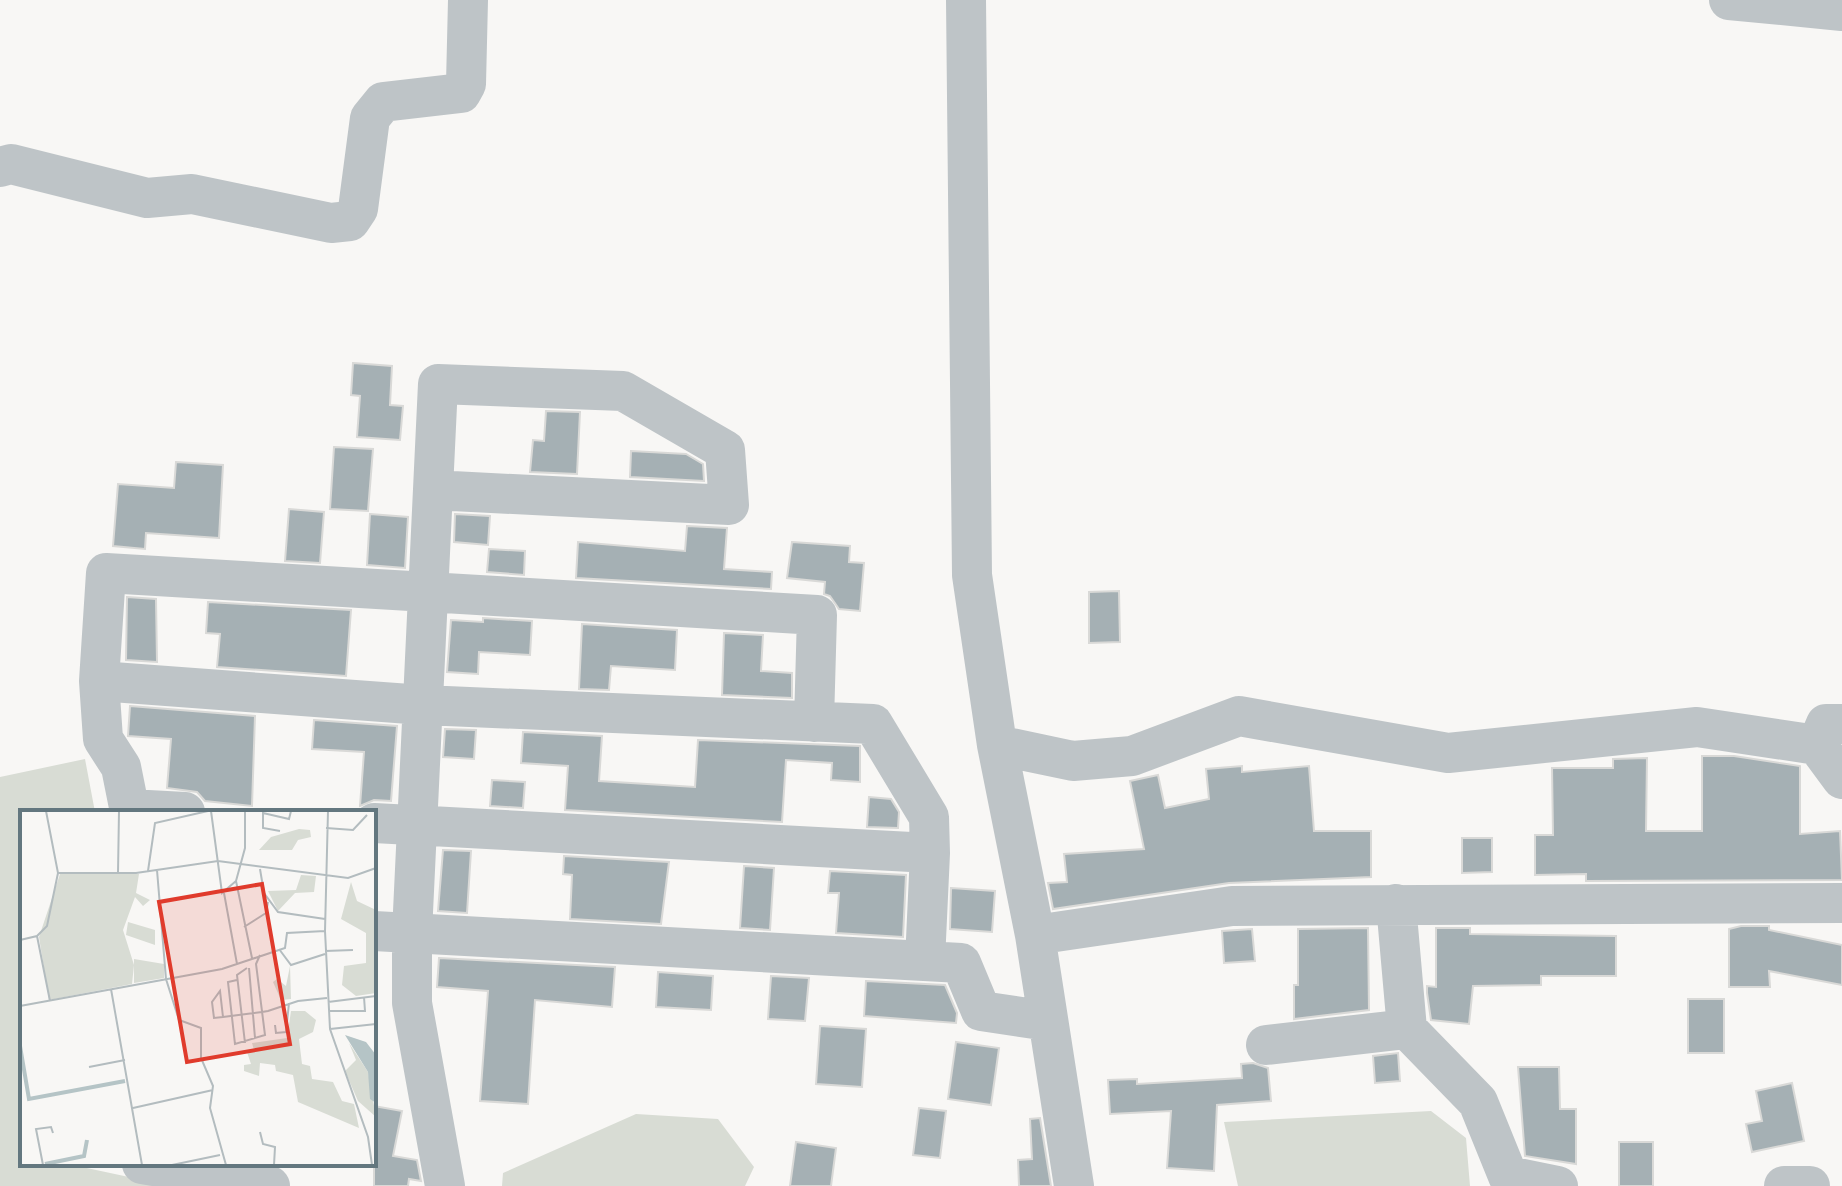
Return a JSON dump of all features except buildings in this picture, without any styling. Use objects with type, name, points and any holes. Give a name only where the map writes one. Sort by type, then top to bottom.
[{"type":"street","points":[[0,167],[11,164],[147,198],[192,194],[331,223],[350,221],[358,209],[370,118],[383,102],[461,93],[466,84],[468,0]]},
{"type":"street","points":[[966,0],[972,575],[997,745],[1035,935],[1074,1186]]},
{"type":"street","points":[[1729,0],[1842,11]]},
{"type":"street","points":[[433,490],[729,505],[725,450],[623,391],[438,384],[417,826],[393,932],[412,1003],[445,1186]]},
{"type":"street","points":[[130,810],[121,767],[103,739],[99,681],[106,573],[428,595],[817,615],[814,722]]},
{"type":"street","points":[[99,681],[423,705],[873,724],[929,817],[925,961]]},
{"type":"street","points":[[997,745],[1073,761],[1132,756],[1239,716],[1448,753],[1697,727],[1830,735],[1842,779]]},
{"type":"street","points":[[376,823],[930,853]]},
{"type":"street","points":[[1035,935],[1232,906],[1842,903]]},
{"type":"street","points":[[1396,904],[1407,1029],[1478,1102],[1508,1176],[1558,1186]]},
{"type":"street","points":[[393,932],[961,963],[981,1011],[1048,1021]]},
{"type":"street","points":[[1266,1045],[1407,1029]]},
{"type":"street","points":[[154,1166],[270,1186]]},
{"type":"street","points":[[1784,1186],[1810,1186]]},
{"type":"shaded area","points":[[85,759],[95,810],[20,810],[20,1166],[77,1166],[171,1186],[0,1186],[0,777]]},
{"type":"shaded area","points":[[1431,1111],[1466,1138],[1470,1186],[1238,1186],[1224,1122]]},
{"type":"shaded area","points":[[636,1114],[718,1119],[754,1167],[745,1186],[502,1186],[503,1173]]}]
